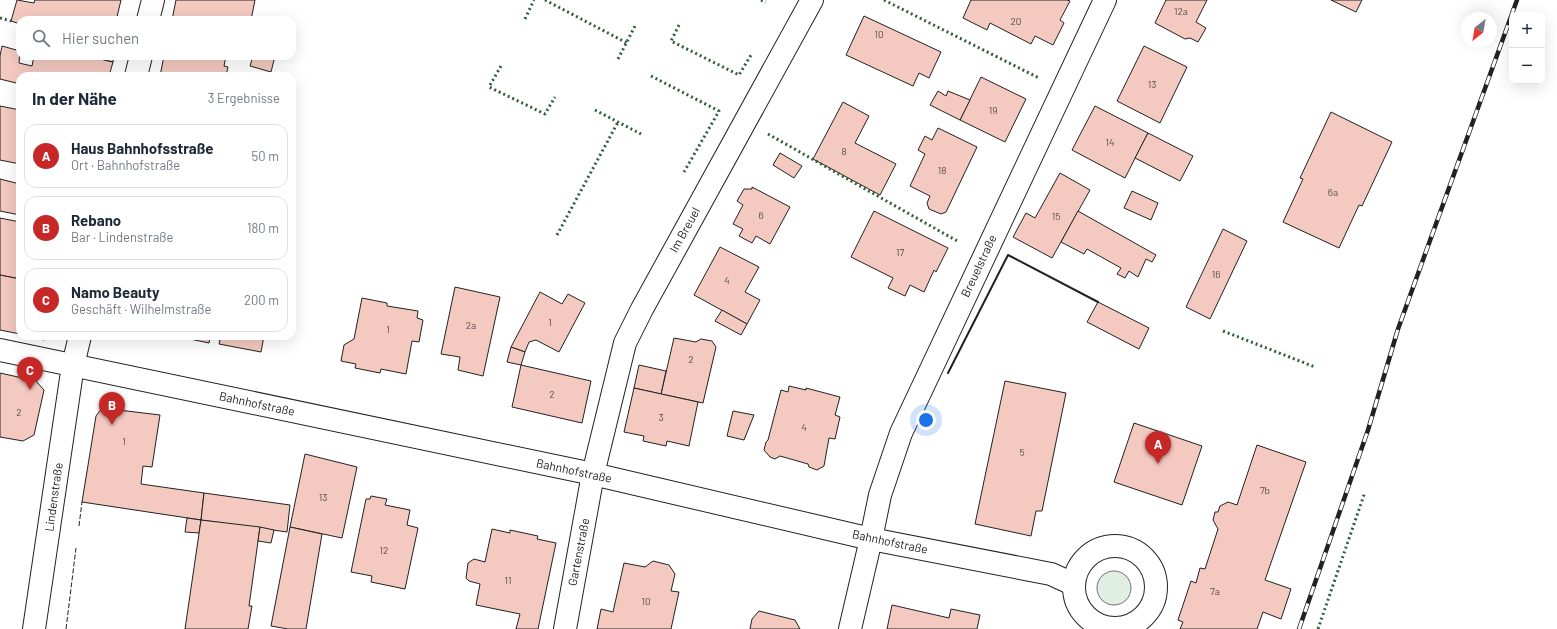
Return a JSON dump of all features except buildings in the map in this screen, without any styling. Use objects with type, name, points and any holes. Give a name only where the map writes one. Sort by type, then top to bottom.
[{"type":"street","points":[[149,16],[153,0]]},
{"type":"street","name":"Im Breuel","points":[[593,474],[625,343],[642,309],[812,0]]},
{"type":"street","name":"Breuelstraße","points":[[850,629],[872,539],[880,495],[900,433],[1105,0]]},
{"type":"street","points":[[137,72],[140,60]]},
{"type":"street","name":"Lindenstraße","points":[[34,629],[73,365],[79,340]]},
{"type":"street","name":"Bahnhofstraße","points":[[0,350],[593,474],[872,539],[1051,574],[1073,584]]},
{"type":"street","name":"Gartenstraße","points":[[564,629],[593,474]]},
{"type":"street","points":[[1113,545],[1125,546],[1136,551],[1145,559],[1154,574],[1156,583],[1153,605],[1141,619],[1127,628],[1114,629],[1100,626],[1089,620],[1080,610],[1074,598],[1073,584],[1076,572],[1081,562],[1090,554],[1101,548],[1113,545]]},
{"type":"green space","points":[[1117,571],[1124,573],[1129,578],[1131,588],[1129,598],[1124,603],[1111,605],[1104,603],[1099,598],[1097,585],[1099,578],[1104,573]]},
{"type":"railway","points":[[1299,629],[1368,430],[1398,329],[1517,0]]},
{"type":"hedge","points":[[525,19],[534,0]]},
{"type":"hedge","points":[[545,0],[627,43]]},
{"type":"hedge","points":[[761,0],[766,2]]},
{"type":"hedge","points":[[884,0],[1039,78]]},
{"type":"hedge","points":[[0,18],[11,21]]},
{"type":"hedge","points":[[679,25],[671,41],[739,75],[751,55]]},
{"type":"hedge","points":[[618,59],[635,26]]},
{"type":"hedge","points":[[501,66],[489,87],[545,114],[555,97]]},
{"type":"hedge","points":[[651,76],[719,111],[684,172]]},
{"type":"hedge","points":[[595,110],[641,134]]},
{"type":"hedge","points":[[557,235],[618,122]]},
{"type":"hedge","points":[[768,134],[959,242]]},
{"type":"hedge","points":[[1223,331],[1315,367]]},
{"type":"hedge","points":[[1318,629],[1365,492]]},
{"type":"fence","points":[[79,526],[82,502]]},
{"type":"fence","points":[[66,629],[76,548]]},
{"type":"wall","points":[[948,373],[1008,255],[1098,302]]},
{"type":"place","name":"Namo Beauty","points":[[30,390]]},
{"type":"place","name":"Rebano","points":[[112,425]]},
{"type":"place","name":"Haus Bahnhofsstraße","points":[[1158,464]]}]
